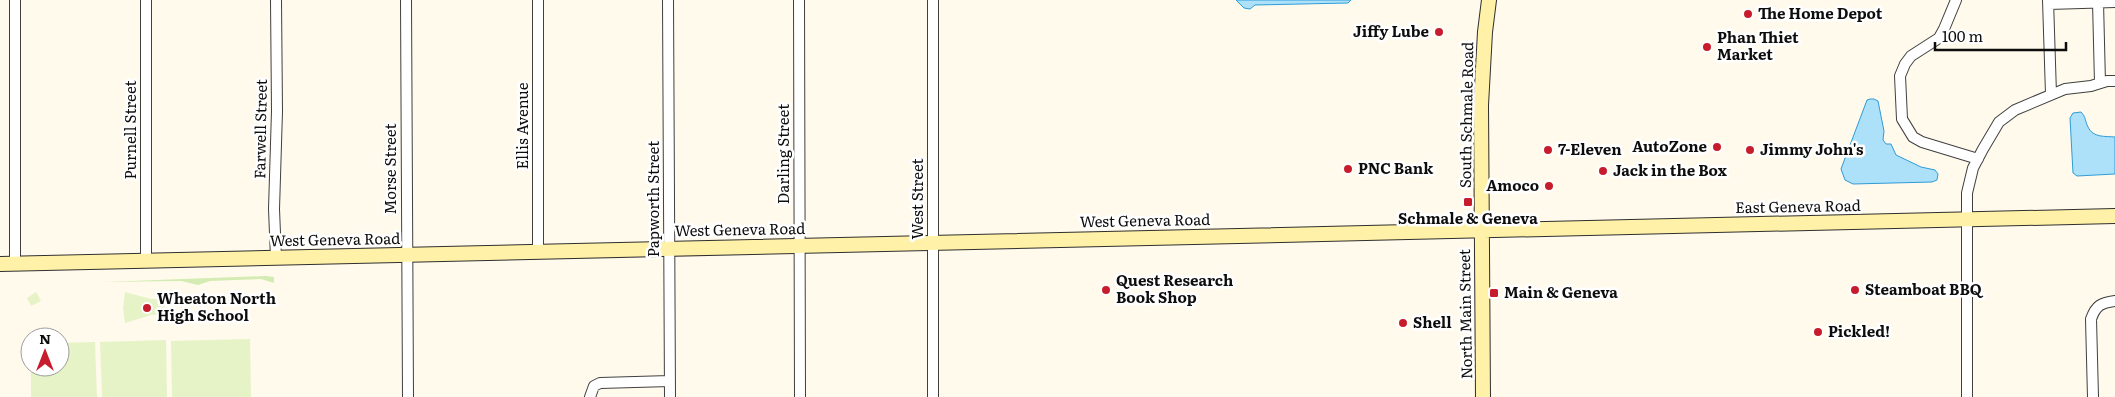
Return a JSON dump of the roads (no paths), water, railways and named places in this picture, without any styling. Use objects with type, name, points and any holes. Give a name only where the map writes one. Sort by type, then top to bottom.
[{"type":"main road","name":"South Schmale Road","points":[[1481,230],[1482,88],[1489,0]]},
{"type":"main road","name":"East Geneva Road","points":[[1481,230],[2115,216]]},
{"type":"main road","name":"West Geneva Road","points":[[0,264],[1481,230]]},
{"type":"main road","name":"North Main Street","points":[[1481,230],[1483,397]]},
{"type":"street","points":[[14,0],[15,263]]},
{"type":"street","name":"Purnell Street","points":[[146,0],[146,260]]},
{"type":"street","name":"Farwell Street","points":[[276,0],[277,111],[274,209],[276,258]]},
{"type":"street","name":"Morse Street","points":[[406,0],[408,397]]},
{"type":"street","name":"Ellis Avenue","points":[[538,0],[538,252]]},
{"type":"street","name":"Papworth Street","points":[[668,0],[670,397]]},
{"type":"street","name":"Darling Street","points":[[799,0],[800,397]]},
{"type":"street","name":"West Street","points":[[933,0],[933,397]]},
{"type":"street","points":[[1956,0],[1939,38],[1911,56],[1905,64],[1900,76],[1902,119],[1913,137],[1922,142],[1978,159]]},
{"type":"street","points":[[2051,94],[2049,2],[2115,2]]},
{"type":"street","points":[[2098,2],[2100,84]]},
{"type":"street","points":[[1967,397],[1967,193],[1973,168],[1999,122],[2015,110],[2065,89],[2115,81]]},
{"type":"street","points":[[2093,397],[2091,319],[2094,309],[2100,304],[2115,301]]},
{"type":"street","points":[[590,397],[594,386],[600,383],[670,381]]},
{"type":"water","points":[[1236,0],[1351,0],[1348,3],[1255,5],[1250,9],[1244,8]]},
{"type":"water","points":[[1867,100],[1878,101],[1884,131],[1883,140],[1886,144],[1891,144],[1896,155],[1921,167],[1935,170],[1938,174],[1937,180],[1932,182],[1853,184],[1845,180],[1841,169]]},
{"type":"water","points":[[2081,112],[2090,131],[2100,136],[2115,137],[2115,174],[2077,176],[2073,173],[2070,118],[2073,113]]},
{"type":"place","name":"The Home Depot","points":[[1748,14]]},
{"type":"place","name":"Jiffy Lube","points":[[1439,32]]},
{"type":"place","name":"Phan Thiet Market","points":[[1707,47]]},
{"type":"place","name":"AutoZone","points":[[1717,147]]},
{"type":"place","name":"7-Eleven","points":[[1548,150]]},
{"type":"place","name":"Jimmy John's","points":[[1750,150]]},
{"type":"place","name":"PNC Bank","points":[[1348,169]]},
{"type":"place","name":"Jack in the Box","points":[[1603,171]]},
{"type":"place","name":"Amoco","points":[[1549,186]]},
{"type":"place","name":"Schmale & Geneva","points":[[1468,202]]},
{"type":"place","name":"Quest Research Book Shop","points":[[1106,290]]},
{"type":"place","name":"Steamboat BBQ","points":[[1855,290]]},
{"type":"place","name":"Main & Geneva","points":[[1494,293]]},
{"type":"place","name":"Wheaton North High School","points":[[147,308]]},
{"type":"place","name":"Shell","points":[[1403,323]]},
{"type":"place","name":"Pickled!","points":[[1818,332]]}]
